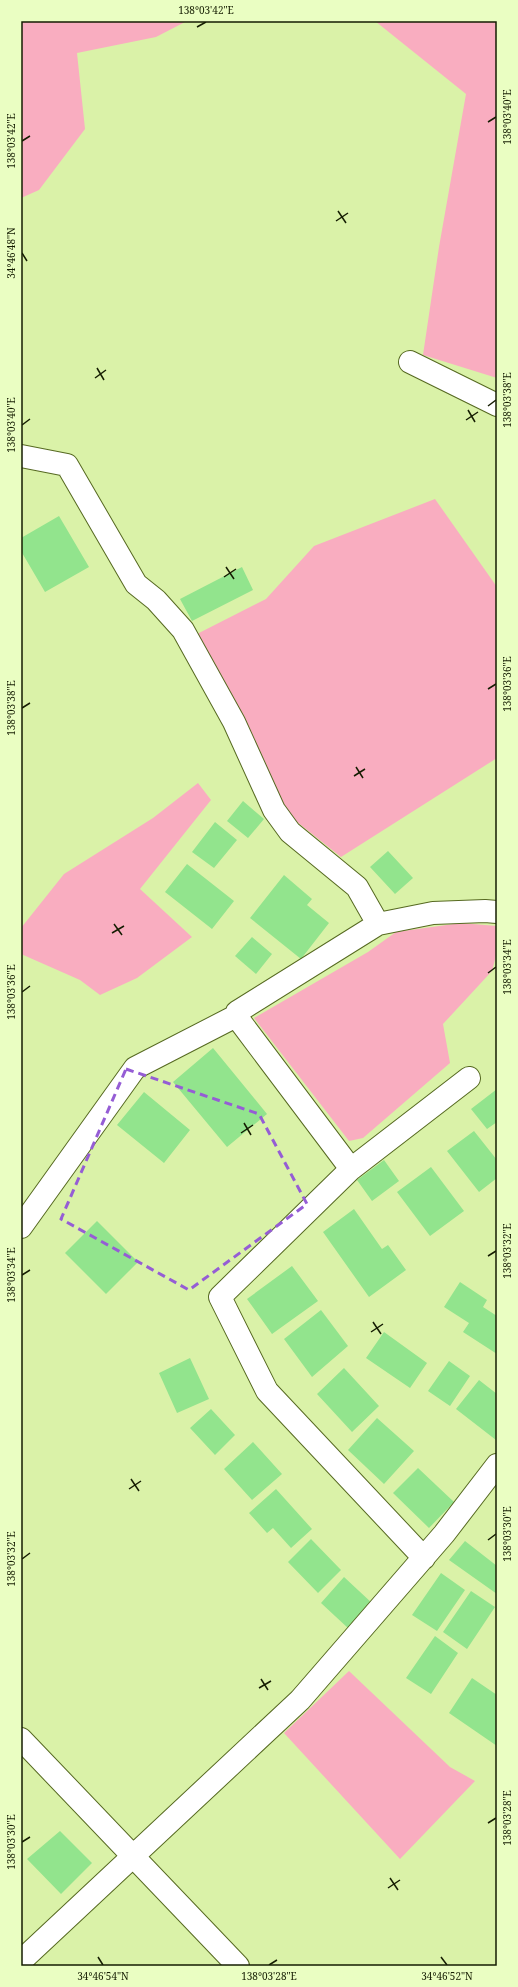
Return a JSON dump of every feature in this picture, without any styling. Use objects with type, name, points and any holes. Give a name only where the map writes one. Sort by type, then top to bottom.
[{"type":"street","points":[[410,362],[497,405]]},
{"type":"street","points":[[21,456],[67,465],[136,584],[156,600],[183,630],[234,722],[274,810],[290,832],[357,888],[378,924]]},
{"type":"street","points":[[21,1227],[135,1068],[236,1016],[237,1012],[378,924],[433,914],[485,911],[497,912]]},
{"type":"street","points":[[236,1016],[351,1170]]},
{"type":"street","points":[[424,1558],[266,1391],[220,1297],[351,1170],[469,1078]]},
{"type":"street","points":[[31,1960],[133,1856],[300,1700],[424,1558],[497,1465]]},
{"type":"street","points":[[21,1739],[238,1966]]},
{"type":"highlighted area","points":[[126,1069],[259,1114],[307,1204],[189,1290],[61,1219]]},
{"type":"shaded area","points":[[21,21],[187,21],[156,37],[77,53],[85,129],[39,190],[21,198]]},
{"type":"shaded area","points":[[375,21],[497,21],[497,378],[423,355],[439,247],[466,94]]},
{"type":"shaded area","points":[[435,499],[497,587],[497,758],[341,857],[282,810],[197,634],[266,599],[314,546]]},
{"type":"shaded area","points":[[198,783],[211,800],[140,889],[192,937],[137,978],[100,995],[80,980],[21,954],[21,928],[64,874],[153,818]]},
{"type":"shaded area","points":[[461,923],[497,926],[497,952],[492,971],[443,1024],[450,1063],[363,1138],[349,1141],[254,1018],[368,952],[396,932]]},
{"type":"shaded area","points":[[349,1671],[450,1767],[475,1781],[400,1859],[284,1733]]},
{"type":"building","points":[[59,516],[89,567],[45,592],[21,551],[21,538]]},
{"type":"building","points":[[242,567],[253,590],[192,621],[180,599]]},
{"type":"building","points":[[243,801],[264,819],[248,838],[227,821]]},
{"type":"building","points":[[215,822],[237,840],[214,868],[192,852]]},
{"type":"building","points":[[388,851],[413,878],[395,894],[370,867]]},
{"type":"building","points":[[187,864],[234,901],[212,929],[165,892]]},
{"type":"building","points":[[284,875],[312,899],[307,905],[329,923],[301,959],[250,918]]},
{"type":"building","points":[[252,937],[272,954],[256,974],[235,956]]},
{"type":"building","points":[[213,1048],[267,1114],[227,1147],[173,1082]]},
{"type":"building","points":[[497,1089],[497,1122],[487,1129],[471,1109]]},
{"type":"building","points":[[144,1092],[190,1130],[164,1163],[117,1125]]},
{"type":"building","points":[[474,1131],[497,1160],[497,1178],[479,1192],[447,1151]]},
{"type":"building","points":[[384,1160],[399,1181],[372,1201],[357,1180]]},
{"type":"building","points":[[431,1167],[464,1211],[430,1236],[397,1192]]},
{"type":"building","points":[[354,1209],[382,1249],[388,1245],[406,1270],[369,1297],[323,1232]]},
{"type":"building","points":[[97,1221],[138,1262],[106,1294],[65,1253]]},
{"type":"building","points":[[292,1266],[318,1301],[272,1334],[247,1299]]},
{"type":"building","points":[[460,1282],[487,1300],[483,1307],[497,1316],[497,1354],[463,1332],[469,1323],[444,1307]]},
{"type":"building","points":[[321,1310],[348,1346],[312,1377],[284,1339]]},
{"type":"building","points":[[384,1332],[427,1363],[410,1388],[366,1358]]},
{"type":"building","points":[[190,1358],[209,1399],[177,1413],[159,1373]]},
{"type":"building","points":[[449,1361],[470,1376],[450,1406],[428,1391]]},
{"type":"building","points":[[344,1368],[379,1406],[352,1432],[317,1394]]},
{"type":"building","points":[[479,1380],[497,1394],[496,1440],[456,1409]]},
{"type":"building","points":[[211,1409],[235,1435],[215,1455],[190,1428]]},
{"type":"building","points":[[377,1418],[414,1451],[384,1484],[348,1450]]},
{"type":"building","points":[[253,1442],[282,1474],[252,1500],[224,1469]]},
{"type":"building","points":[[418,1468],[454,1502],[429,1528],[393,1493]]},
{"type":"building","points":[[276,1489],[312,1529],[291,1548],[273,1528],[267,1533],[249,1513]]},
{"type":"building","points":[[311,1539],[341,1570],[318,1593],[288,1562]]},
{"type":"building","points":[[465,1541],[497,1566],[497,1594],[449,1560]]},
{"type":"building","points":[[441,1573],[465,1590],[437,1631],[412,1615]]},
{"type":"building","points":[[344,1577],[373,1604],[349,1629],[321,1603]]},
{"type":"building","points":[[471,1591],[495,1607],[467,1649],[443,1632]]},
{"type":"building","points":[[435,1636],[458,1653],[431,1694],[406,1678]]},
{"type":"building","points":[[472,1678],[497,1695],[497,1746],[449,1713]]},
{"type":"building","points":[[60,1831],[92,1863],[61,1894],[27,1859]]}]
